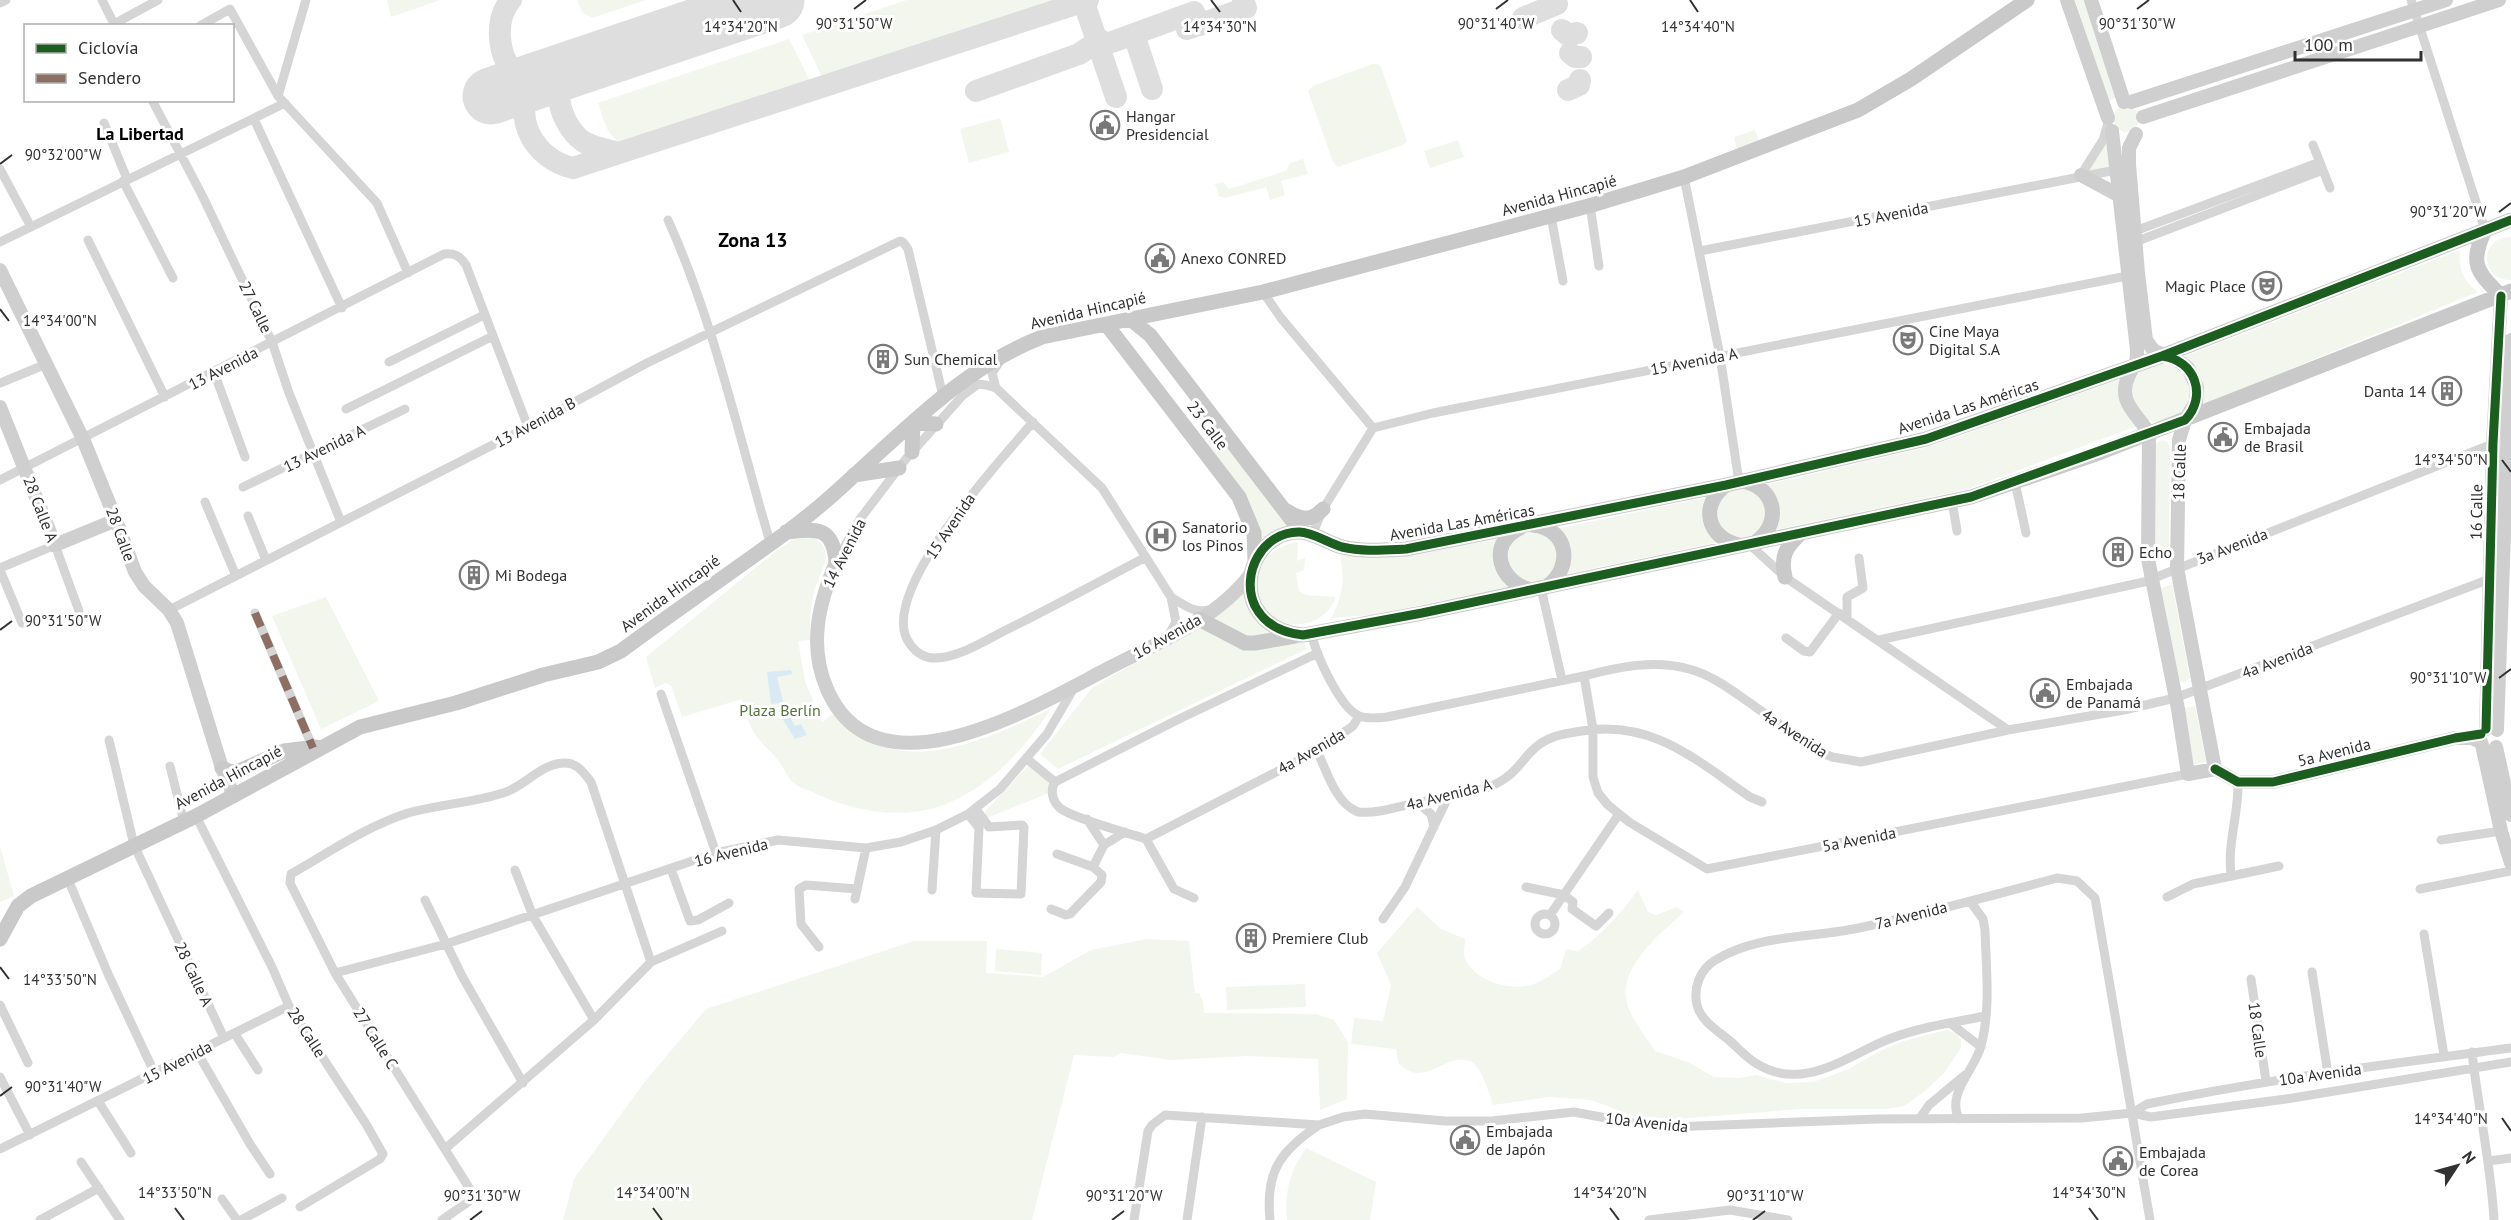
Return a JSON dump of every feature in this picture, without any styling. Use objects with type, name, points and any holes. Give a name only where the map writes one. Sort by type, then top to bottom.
[{"type":"main road","name":"Avenida Hincapié","points":[[0,939],[18,906],[31,896],[190,819],[330,741],[360,727],[609,658],[786,532],[943,396],[974,372],[1010,350],[1042,337],[1263,292],[1590,206],[1684,177],[1858,110],[1911,79],[2026,0]]},
{"type":"main road","name":"Avenida Las Américas","points":[[1306,533],[1341,547],[1373,551],[1406,549],[1736,483],[1926,439],[2162,356],[2509,222]]},
{"type":"main road","points":[[2485,230],[2475,255],[2476,266],[2480,275],[2506,294]]},
{"type":"main road","points":[[1199,619],[1245,643],[1314,641],[1748,543],[1952,501],[2015,482],[2185,420],[2506,294]]},
{"type":"main road","points":[[1150,334],[1151,323],[1158,313]]},
{"type":"main road","name":"23 Calle","points":[[1130,319],[1150,334],[1284,510],[1306,533]]},
{"type":"main road","name":"23 Calle","points":[[1106,324],[1239,497],[1254,533],[1253,567]]},
{"type":"main road","points":[[912,452],[913,423],[936,424]]},
{"type":"main road","points":[[1200,444],[1221,428]]},
{"type":"main road","points":[[854,475],[898,468]]},
{"type":"main road","points":[[1736,483],[1760,488],[1770,499],[1773,507],[1772,523],[1768,530],[1748,543],[1723,539],[1716,533],[1710,516],[1713,498],[1736,483]]},
{"type":"main road","points":[[1284,510],[1305,519],[1315,517],[1323,509]]},
{"type":"main road","points":[[1528,526],[1547,529],[1555,535],[1564,553],[1561,573],[1555,581],[1539,589],[1512,583],[1501,565],[1502,545],[1516,530],[1528,526]]},
{"type":"main road","points":[[786,532],[808,530],[825,533],[833,541],[836,561]]},
{"type":"main road","points":[[1306,533],[1277,538],[1262,550],[1253,567],[1253,600],[1267,622],[1290,634],[1314,641]]},
{"type":"main road","points":[[1785,577],[1782,565],[1786,549],[1801,533]]},
{"type":"main road","points":[[222,768],[231,772],[239,771],[284,751],[313,748],[330,741]]},
{"type":"street","points":[[0,3],[6,0]]},
{"type":"street","points":[[102,0],[114,24]]},
{"type":"street","points":[[116,24],[158,0]]},
{"type":"street","points":[[0,242],[254,119],[282,99],[306,0]]},
{"type":"street","name":"18 Calle","points":[[2067,0],[2123,168],[2135,236],[2133,274],[2137,365],[2128,377],[2125,399],[2132,413],[2149,433],[2148,559],[2188,774]]},
{"type":"street","points":[[2091,0],[2127,102],[2140,109],[2144,117],[2142,126],[2136,134],[2124,137],[2110,124]]},
{"type":"street","points":[[2120,196],[2081,175],[2103,140],[2110,124],[2113,107],[2413,5],[2446,0]]},
{"type":"street","points":[[2144,117],[2499,0]]},
{"type":"street","points":[[2413,5],[2485,230]]},
{"type":"street","points":[[204,24],[230,9],[282,99],[377,203],[408,273]]},
{"type":"street","name":"27 Calle","points":[[153,102],[272,342],[289,393],[341,522]]},
{"type":"street","points":[[254,119],[342,308]]},
{"type":"street","points":[[105,123],[125,180],[173,278]]},
{"type":"street","name":"18 Calle","points":[[2136,134],[2129,147],[2123,168],[2120,196],[2146,340],[2154,351],[2182,363],[2195,380],[2196,402],[2185,420],[2179,440],[2177,568],[2215,769]]},
{"type":"street","points":[[2313,145],[2330,188]]},
{"type":"street","points":[[2135,236],[2321,166]]},
{"type":"street","name":"15 Avenida","points":[[1700,251],[2123,168]]},
{"type":"street","points":[[0,169],[31,227]]},
{"type":"street","points":[[1684,177],[1720,356],[1736,483]]},
{"type":"street","points":[[1590,206],[1599,266]]},
{"type":"street","points":[[1551,216],[1563,281]]},
{"type":"street","points":[[668,220],[692,275],[711,332],[770,542]]},
{"type":"street","points":[[88,240],[165,397]]},
{"type":"street","name":"13 Avenida B","points":[[170,609],[528,427],[617,378],[894,243],[903,242],[908,249],[943,396]]},
{"type":"street","name":"13 Avenida","points":[[0,480],[342,308],[444,254],[455,254],[463,260],[484,315]]},
{"type":"street","name":"28 Calle","points":[[0,270],[44,365],[83,439],[140,581],[170,609],[177,623],[222,768],[234,796]]},
{"type":"street","name":"15 Avenida A","points":[[1373,428],[1434,413],[2133,274]]},
{"type":"street","points":[[1263,292],[1281,318],[1373,428],[1306,533]]},
{"type":"street","name":"16 Calle","points":[[2504,409],[2506,294]]},
{"type":"street","points":[[389,362],[484,315],[528,427]]},
{"type":"street","name":"13 Avenida A","points":[[346,409],[493,336]]},
{"type":"street","name":"16 Calle","points":[[2511,340],[2500,443],[2502,528],[2496,577],[2499,659],[2494,738],[2501,831],[2511,863]]},
{"type":"street","points":[[1010,350],[995,366],[992,373],[996,388],[1102,488],[1171,597],[1176,622],[1166,638]]},
{"type":"street","points":[[0,383],[44,365]]},
{"type":"street","points":[[213,372],[245,457]]},
{"type":"street","name":"14 Avenida","points":[[986,728],[957,738],[906,742],[887,740],[857,727],[831,699],[821,673],[816,643],[822,599],[836,561],[860,519],[898,468],[963,395],[978,384],[996,388]]},
{"type":"street","name":"28 Calle A","points":[[0,407],[80,611]]},
{"type":"street","name":"13 Avenida A","points":[[243,487],[405,409]]},
{"type":"street","name":"15 Avenida","points":[[1033,422],[965,501],[934,545],[904,610],[905,637],[910,645],[920,654],[931,658],[966,650],[1146,557]]},
{"type":"street","name":"3a Avenida","points":[[1880,640],[2151,579],[2500,443]]},
{"type":"street","points":[[2015,482],[2026,533]]},
{"type":"street","points":[[1952,501],[1957,531]]},
{"type":"street","points":[[206,502],[236,576]]},
{"type":"street","points":[[248,516],[266,560]]},
{"type":"street","points":[[22,623],[0,569],[117,520]]},
{"type":"street","points":[[1748,543],[1785,577],[2008,730]]},
{"type":"street","points":[[1847,618],[1847,597],[1863,588],[1859,558]]},
{"type":"street","name":"16 Avenida","points":[[986,728],[1075,686],[1199,619],[1240,588],[1253,567]]},
{"type":"street","name":"4a Avenida","points":[[1146,838],[1317,751],[1353,726],[1359,716],[1379,718],[1634,665],[1654,664],[1689,668],[1722,684],[1818,751],[1832,758],[1861,762],[2008,730],[2124,710],[2175,698],[2496,577]]},
{"type":"street","points":[[1539,589],[1562,680]]},
{"type":"street","points":[[1171,597],[1198,611],[1216,607]]},
{"type":"street","points":[[1786,638],[1804,651],[1810,652],[1839,612]]},
{"type":"street","points":[[255,613],[313,748]]},
{"type":"street","points":[[1194,898],[1174,889],[1146,838],[1087,819],[1058,806],[1052,794],[1055,782],[1179,719],[1314,641],[1340,698],[1359,716]]},
{"type":"street","name":"5a Avenida","points":[[1584,676],[1593,729],[1594,784],[1602,798],[1619,814],[1700,866],[1714,868],[2215,769],[2238,782],[2273,782],[2455,738],[2494,738]]},
{"type":"street","name":"16 Avenida","points":[[335,973],[446,944],[716,853],[778,840],[866,848],[901,842],[936,830],[972,812],[1000,789],[1052,726],[1075,686]]},
{"type":"street","points":[[661,694],[716,853]]},
{"type":"street","name":"4a Avenida A","points":[[1317,751],[1336,791],[1351,810],[1368,812],[1448,797],[1499,783],[1545,740],[1593,729],[1636,731],[1657,737],[1676,747],[1750,797],[1762,802]]},
{"type":"street","name":"16 Calle","points":[[2494,738],[2511,815]]},
{"type":"street","name":"28 Calle A","points":[[109,740],[134,845],[224,1038]]},
{"type":"street","points":[[1026,758],[1055,782]]},
{"type":"street","name":"27 Calle C","points":[[442,1220],[464,1206],[471,1198],[471,1191],[335,973],[290,883],[291,874],[388,820],[409,813],[464,803],[508,791],[554,764],[565,763],[579,767],[591,782],[625,884]]},
{"type":"street","name":"28 Calle","points":[[170,766],[190,819],[272,967],[289,1006],[360,1114],[383,1154],[380,1159],[300,1207]]},
{"type":"street","points":[[2231,875],[2232,841],[2239,800],[2238,782]]},
{"type":"street","points":[[1383,919],[1405,886],[1448,797]]},
{"type":"street","points":[[1418,803],[1431,814],[1434,827]]},
{"type":"street","points":[[972,812],[989,827],[1022,825],[1024,827],[1021,894],[998,895],[976,892],[979,828],[972,812]]},
{"type":"street","points":[[1550,915],[1619,814]]},
{"type":"street","points":[[1087,819],[1104,844]]},
{"type":"street","points":[[932,890],[936,830]]},
{"type":"street","points":[[2441,840],[2501,831]]},
{"type":"street","points":[[1093,867],[1104,844],[1125,832]]},
{"type":"street","points":[[819,947],[801,924],[799,889],[806,885],[856,894],[866,848]]},
{"type":"street","points":[[1051,909],[1066,915],[1072,912],[1102,880],[1101,873],[1093,867],[1057,854]]},
{"type":"street","points":[[2167,897],[2193,884],[2279,866]]},
{"type":"street","points":[[671,868],[690,921],[698,920],[729,903]]},
{"type":"street","points":[[515,870],[533,916],[594,1020]]},
{"type":"street","points":[[2420,889],[2511,871]]},
{"type":"street","points":[[67,877],[109,976],[155,1074]]},
{"type":"street","name":"7a Avenida","points":[[1950,1023],[1889,1039],[1839,1064],[1818,1071],[1797,1074],[1775,1071],[1752,1060],[1708,1022],[1700,1012],[1696,998],[1700,978],[1710,964],[1751,944],[1858,928],[2056,878],[2077,881],[2095,898],[2132,1113]]},
{"type":"street","points":[[625,884],[651,962]]},
{"type":"street","points":[[1526,887],[1564,895],[1573,902],[1574,910],[1596,926],[1609,913]]},
{"type":"street","points":[[425,900],[446,944],[523,1083]]},
{"type":"street","points":[[1959,1119],[1955,1112],[1957,1096],[1981,1047],[1986,1016],[1985,930],[1983,920],[1970,901]]},
{"type":"street","points":[[446,1148],[594,1020],[651,962],[722,931]]},
{"type":"street","points":[[2424,934],[2444,1055]]},
{"type":"street","points":[[2312,972],[2328,1074]]},
{"type":"street","name":"18 Calle","points":[[2251,979],[2266,1081]]},
{"type":"street","points":[[0,1005],[28,1063]]},
{"type":"street","name":"15 Avenida","points":[[0,1149],[289,1006]]},
{"type":"street","points":[[1950,1023],[1986,1016]]},
{"type":"street","points":[[1950,1023],[1981,1047]]},
{"type":"street","points":[[235,1034],[258,1070]]},
{"type":"street","name":"10a Avenida","points":[[2132,1113],[2147,1104],[2266,1081],[2328,1074],[2444,1055],[2511,1048]]},
{"type":"street","points":[[197,1052],[270,1174]]},
{"type":"street","points":[[2472,1052],[2489,1161],[2494,1220]]},
{"type":"street","name":"10a Avenida","points":[[1134,1220],[1148,1131],[1165,1115],[1319,1125],[1343,1116],[1365,1114],[1445,1121],[1492,1121],[1574,1112],[1633,1123],[1672,1127],[1774,1121],[2082,1118],[2132,1113],[2151,1117],[2286,1100],[2511,1062]]},
{"type":"street","points":[[1920,1118],[1929,1105],[1967,1073]]},
{"type":"street","points":[[0,1077],[30,1135]]},
{"type":"street","points":[[2283,1079],[2286,1100]]},
{"type":"street","points":[[98,1101],[131,1152]]},
{"type":"street","points":[[2132,1113],[2150,1220]]},
{"type":"street","points":[[1187,1220],[1202,1117]]},
{"type":"street","points":[[1270,1220],[1269,1206],[1274,1174],[1281,1157],[1294,1142],[1319,1125]]},
{"type":"street","points":[[2489,1161],[2511,1158]]},
{"type":"street","points":[[81,1162],[120,1220]]},
{"type":"street","points":[[39,1220],[99,1188]]},
{"type":"street","points":[[222,1199],[239,1220],[282,1198]]},
{"type":"street","points":[[1649,1220],[1730,1210],[1788,1220]]},
{"type":"green space","points":[[387,0],[440,0],[391,17]]},
{"type":"green space","points":[[577,0],[646,0],[592,18],[582,12]]},
{"type":"green space","points":[[907,0],[1056,0],[822,77],[802,35]]},
{"type":"green space","points":[[2075,0],[2086,0],[2118,96],[2109,101]]},
{"type":"green space","points":[[789,39],[810,81],[626,143],[610,134],[598,103]]},
{"type":"green space","points":[[1372,64],[1378,64],[1381,67],[1407,141],[1403,145],[1338,167],[1333,162],[1308,91],[1313,86]]},
{"type":"green space","points":[[2126,106],[2135,110],[2139,119],[2135,128],[2126,132],[2117,128],[2113,119],[2117,110]]},
{"type":"green space","points":[[1000,118],[1009,152],[969,163],[960,129]]},
{"type":"green space","points":[[1755,130],[1759,141],[1737,149],[1734,137]]},
{"type":"green space","points":[[2107,136],[2111,167],[2088,171]]},
{"type":"green space","points":[[1458,140],[1464,157],[1430,168],[1424,151]]},
{"type":"green space","points":[[1303,159],[1308,174],[1281,181],[1285,195],[1270,200],[1266,187],[1225,198],[1219,196],[1215,184],[1223,182],[1229,189],[1286,171],[1290,163]]},
{"type":"green space","points":[[2511,237],[2511,280],[2493,274],[2487,259],[2488,251],[2493,244],[2500,239]]},
{"type":"green space","points":[[2460,250],[2463,274],[2478,292],[2200,406],[2183,357]]},
{"type":"green space","points":[[2162,361],[2172,364],[2185,373],[2190,386],[2190,394],[2185,411],[2156,423],[2146,419],[2131,398],[2133,382],[2138,373]]},
{"type":"green space","points":[[2121,379],[2121,399],[2124,411],[2137,426],[1968,489],[1775,530],[1765,485],[1928,447]]},
{"type":"green space","points":[[1221,435],[1291,528],[1260,544],[1207,445]]},
{"type":"green space","points":[[2162,440],[2170,447],[2169,553],[2163,558],[2157,556],[2154,550],[2155,444]]},
{"type":"green space","points":[[1742,485],[1766,501],[1765,529],[1740,542],[1717,527],[1717,509],[1722,495]]},
{"type":"green space","points":[[1708,497],[1718,542],[1566,574],[1556,529]]},
{"type":"green space","points":[[1528,532],[1538,532],[1551,539],[1558,552],[1558,562],[1551,575],[1538,582],[1528,582],[1519,578],[1512,571],[1508,562],[1508,552],[1512,543],[1519,536]]},
{"type":"green space","name":"Plaza Berlín","points":[[809,535],[819,541],[826,555],[812,602],[810,640],[798,641],[805,681],[822,722],[833,714],[858,735],[884,747],[911,751],[939,750],[996,733],[1051,709],[1030,738],[1006,764],[979,786],[948,803],[914,812],[878,812],[843,804],[797,786],[788,777],[778,760],[754,733],[742,699],[682,717],[671,685],[665,683],[655,688],[646,657],[776,551],[796,538]]},
{"type":"green space","points":[[1500,539],[1500,578],[1508,587],[1372,615],[1331,618],[1342,587],[1340,555],[1400,554]]},
{"type":"green space","points":[[1298,542],[1297,561],[1305,558],[1304,570],[1296,573],[1299,591],[1306,595],[1336,597],[1329,609],[1319,618],[1310,622],[1291,624],[1276,618],[1265,607],[1259,592],[1258,576],[1264,561],[1277,549]]},
{"type":"green space","points":[[2172,584],[2190,678],[2184,683],[2178,680],[2161,588]]},
{"type":"green space","points":[[1245,591],[1276,635],[1255,641],[1207,621]]},
{"type":"green space","points":[[326,597],[379,701],[321,729],[272,616]]},
{"type":"green space","points":[[1202,624],[1243,645],[1303,641],[1307,649],[1058,769],[1040,754],[1092,688]]},
{"type":"green space","points":[[2195,706],[2206,762],[2194,764],[2183,708]]},
{"type":"green space","points":[[1029,765],[1050,783],[1049,793],[989,817],[987,820],[985,812],[987,809]]},
{"type":"green space","points":[[0,846],[14,896],[0,902]]},
{"type":"green space","points":[[1638,890],[1648,912],[1656,915],[1677,907],[1684,912],[1645,950],[1630,973],[1626,986],[1627,1005],[1630,1012],[1655,1051],[1688,1062],[1714,1077],[1740,1078],[1756,1075],[1786,1083],[1813,1082],[1849,1069],[1880,1051],[1904,1041],[1946,1030],[1956,1033],[1961,1040],[1961,1048],[1944,1073],[1904,1106],[1887,1109],[1801,1109],[1677,1119],[1634,1116],[1591,1100],[1549,1097],[1493,1105],[1485,1082],[1473,1063],[1458,1060],[1426,1072],[1416,1073],[1398,1063],[1396,1049],[1351,1044],[1354,1018],[1383,1021],[1391,985],[1377,953],[1417,907],[1441,929],[1465,939],[1464,956],[1476,973],[1493,982],[1522,987],[1538,982],[1560,969],[1566,949],[1578,951],[1595,938]]},
{"type":"green space","points":[[1147,939],[1189,941],[1195,993],[1199,993],[1203,1001],[1204,1013],[1316,1014],[1334,1020],[1348,1042],[1347,1099],[1320,1110],[1318,1059],[1247,1056],[1170,1060],[1121,1053],[1113,1057],[1074,1055],[1032,1220],[563,1220],[574,1179],[643,1084],[706,1009],[914,941],[987,941],[986,973],[1043,977],[1091,950]]},
{"type":"green space","points":[[996,949],[1042,953],[1041,975],[995,971]]},
{"type":"green space","points":[[1305,984],[1306,1007],[1227,1010],[1226,987]]},
{"type":"green space","points":[[1306,1148],[1376,1182],[1370,1220],[1287,1220],[1286,1200],[1289,1182]]},
{"type":"shaded area","points":[[791,670],[792,674],[777,677],[783,701],[793,723],[795,726],[801,724],[807,735],[795,739],[780,715],[784,713],[780,703],[771,704],[767,672]]},
{"type":"taxiway","points":[[511,0],[502,17],[500,38],[510,67],[518,75],[533,82],[524,109],[530,135],[547,156],[573,168],[1088,0]]},
{"type":"taxiway","points":[[1083,0],[1116,97]]},
{"type":"taxiway","points":[[1187,29],[1246,8],[1243,0]]},
{"type":"taxiway","points":[[1523,18],[1557,4]]},
{"type":"taxiway","points":[[976,91],[1079,54],[1094,44],[1096,38],[1106,43],[1112,42],[1194,12],[1200,25]]},
{"type":"taxiway","points":[[1562,30],[1568,35],[1577,33]]},
{"type":"taxiway","points":[[1139,33],[1136,41],[1152,89]]},
{"type":"taxiway","points":[[1570,53],[1575,57],[1581,57]]},
{"type":"taxiway","points":[[573,68],[563,83],[560,93],[561,106],[566,120],[574,133],[584,142],[619,153]]},
{"type":"taxiway","points":[[1568,90],[1579,85],[1580,80]]},
{"type":"runway","points":[[491,96],[776,0]]},
{"type":"marked path","points":[[255,613],[313,748]]},
{"type":"cycle path","points":[[2162,356],[2183,364],[2194,380],[2197,390],[2196,400],[2185,420],[1971,497],[1422,613],[1303,635],[1281,630],[1269,623],[1259,613],[1251,594],[1250,581],[1258,557],[1274,539],[1286,534],[1304,532],[1342,547],[1358,550],[1406,549],[1726,485],[1926,439],[2162,356],[2511,220]]},
{"type":"cycle path","points":[[2486,729],[2493,443],[2501,296]]},
{"type":"cycle path","points":[[2215,769],[2238,782],[2273,782],[2455,738],[2481,734]]},
{"type":"place","name":"Hangar Presidencial","points":[[1105,125]]},
{"type":"place","name":"Anexo CONRED","points":[[1160,258]]},
{"type":"place","name":"Magic Place","points":[[2267,286]]},
{"type":"place","name":"Cine Maya Digital S.A","points":[[1908,340]]},
{"type":"place","name":"Sun Chemical","points":[[883,359]]},
{"type":"place","name":"Danta 14","points":[[2447,391]]},
{"type":"place","name":"Embajada de Brasil","points":[[2223,437]]},
{"type":"place","name":"Sanatorio los Pinos","points":[[1161,536]]},
{"type":"place","name":"Echo","points":[[2118,552]]},
{"type":"place","name":"Mi Bodega","points":[[474,575]]},
{"type":"place","name":"Embajada de Panamá","points":[[2045,693]]},
{"type":"place","name":"Premiere Club","points":[[1251,938]]},
{"type":"place","name":"Embajada de Japón","points":[[1465,1140]]},
{"type":"place","name":"Embajada de Corea","points":[[2118,1161]]},
{"type":"district","name":"La Libertad","points":[[140,133]]},
{"type":"district","name":"Zona 13","points":[[753,240]]}]
